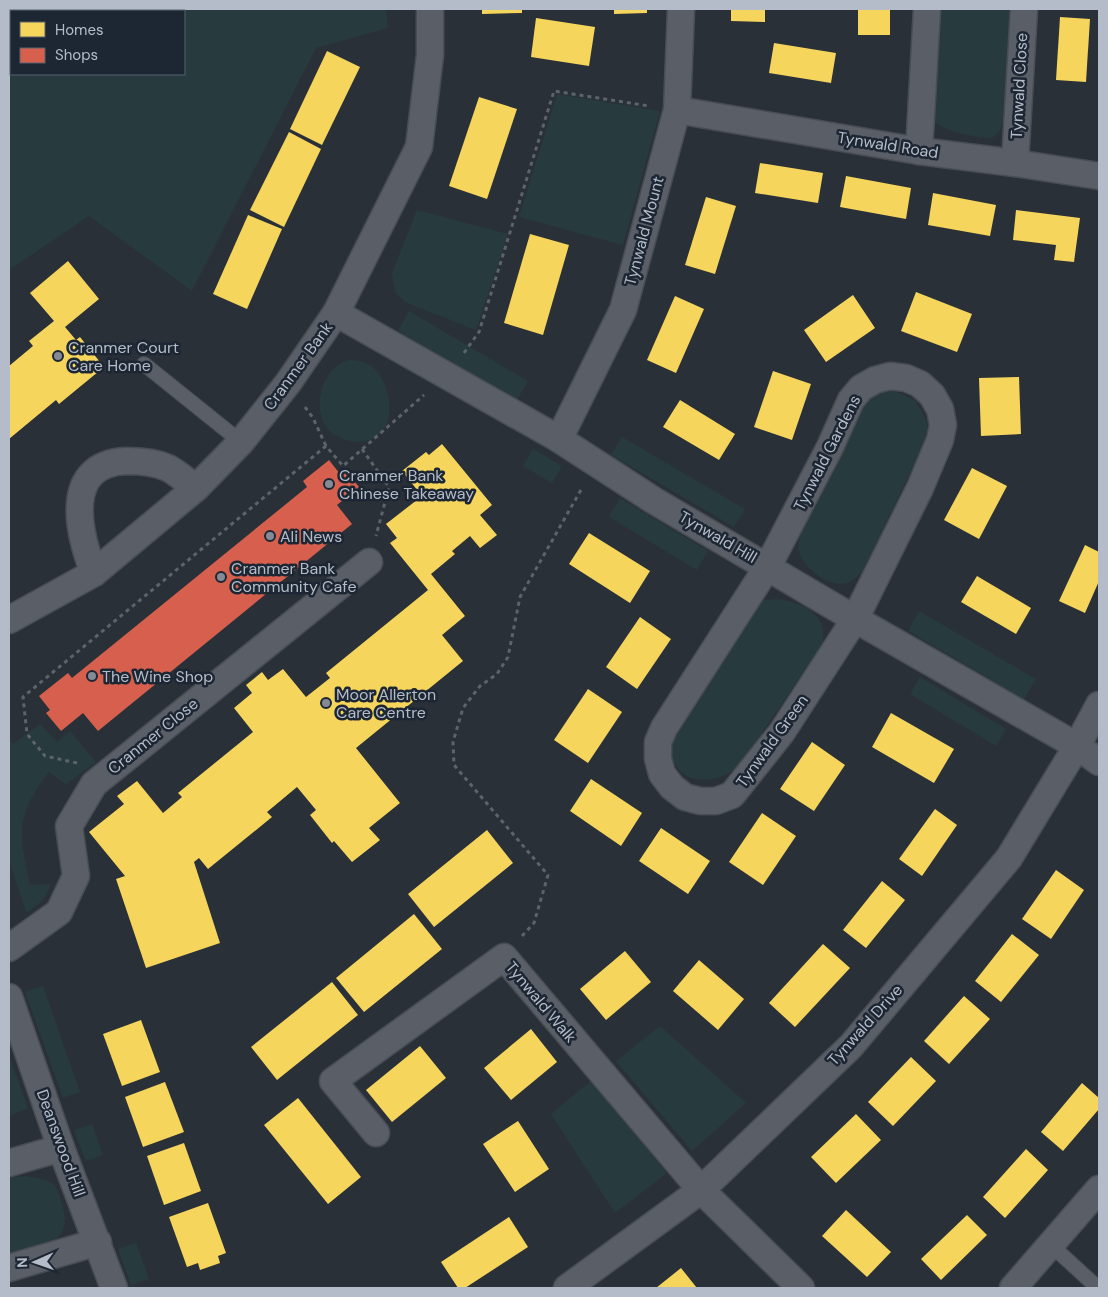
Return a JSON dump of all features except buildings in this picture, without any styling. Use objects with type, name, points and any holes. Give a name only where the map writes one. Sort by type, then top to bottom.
[{"type":"street","name":"Cranmer Bank","points":[[9,620],[94,573],[196,488],[240,442],[288,383],[336,313],[419,147],[430,55],[430,9]]},
{"type":"street","name":"Tynwald Mount","points":[[559,439],[623,310],[677,110],[681,9]]},
{"type":"street","points":[[919,151],[927,9]]},
{"type":"street","name":"Tynwald Close","points":[[1015,163],[1024,9]]},
{"type":"street","name":"Tynwald Road","points":[[677,110],[919,151],[1099,176]]},
{"type":"street","name":"Tynwald Hill","points":[[336,313],[559,439],[653,500],[768,566],[855,619],[1077,746],[1099,762]]},
{"type":"street","name":"Tynwald Gardens","points":[[768,566],[830,447],[850,400],[861,388],[875,380],[890,376],[906,378],[920,384],[932,395],[940,409],[942,425],[940,440],[920,488],[855,619]]},
{"type":"street","points":[[94,573],[84,549],[79,507],[83,486],[95,470],[114,462],[142,461],[167,468],[196,488]]},
{"type":"street","name":"Cranmer Close","points":[[9,948],[59,912],[76,876],[69,826],[94,784],[369,562]]},
{"type":"street","name":"Tynwald Green","points":[[768,566],[664,728],[658,742],[658,759],[662,774],[672,787],[685,797],[700,801],[716,801],[732,795],[782,732],[855,619]]},
{"type":"street","name":"Tynwald Drive","points":[[567,1288],[701,1190],[851,1046],[1009,858],[1077,746],[1099,705]]},
{"type":"street","name":"Tynwald Walk","points":[[376,1133],[334,1081],[504,957],[701,1190],[801,1288]]},
{"type":"street","name":"Deanswood Hill","points":[[9,997],[114,1288]]},
{"type":"street","points":[[9,1163],[62,1148]]},
{"type":"street","points":[[1013,1288],[1099,1189]]},
{"type":"street","points":[[9,1268],[98,1242]]},
{"type":"lane","points":[[144,364],[240,442]]},
{"type":"lane","points":[[1051,1245],[1098,1288]]},
{"type":"path","points":[[288,383],[313,418],[326,446],[343,466],[447,376],[479,332],[554,92],[677,110]]},
{"type":"path","points":[[103,777],[91,766],[45,756],[27,734],[23,697],[326,446]]},
{"type":"path","points":[[362,449],[389,487],[369,562]]},
{"type":"path","points":[[504,957],[534,923],[548,875],[454,765],[453,742],[463,708],[480,686],[497,674],[508,657],[520,597],[596,463]]},
{"type":"green space","points":[[9,9],[386,9],[388,28],[316,48],[192,291],[89,216],[9,270]]},
{"type":"green space","points":[[937,9],[1015,9],[1005,114],[1000,130],[992,138],[961,134],[946,129],[933,121]]},
{"type":"green space","points":[[557,94],[660,111],[623,245],[519,217]]},
{"type":"green space","points":[[417,210],[508,234],[476,330],[405,302],[395,292],[392,273]]},
{"type":"green space","points":[[409,311],[528,381],[517,400],[398,331]]},
{"type":"green space","points":[[348,360],[365,363],[375,369],[384,382],[388,398],[389,413],[384,429],[370,440],[362,442],[336,436],[325,424],[320,409],[321,394],[326,379],[336,367]]},
{"type":"green space","points":[[890,389],[915,400],[928,423],[925,442],[862,572],[850,582],[843,584],[828,581],[814,572],[803,560],[799,551],[800,537],[839,460],[860,409],[868,397]]},
{"type":"green space","points":[[622,437],[745,509],[734,527],[611,455]]},
{"type":"green space","points":[[533,449],[562,466],[552,483],[523,466]]},
{"type":"green space","points":[[620,498],[708,551],[697,570],[609,517]]},
{"type":"green space","points":[[778,599],[797,604],[808,609],[818,617],[822,625],[823,643],[745,758],[734,770],[711,779],[694,779],[687,776],[680,771],[673,760],[672,745],[676,726],[755,609],[764,600]]},
{"type":"green space","points":[[919,611],[1036,679],[1024,699],[908,631]]},
{"type":"green space","points":[[920,677],[1006,729],[996,746],[910,694]]},
{"type":"green space","points":[[40,724],[57,742],[70,731],[96,762],[66,784],[49,772],[29,803],[23,821],[22,839],[30,885],[51,884],[41,901],[26,912],[9,861],[9,740],[13,744]]},
{"type":"green space","points":[[43,986],[80,1092],[63,1098],[25,992]]},
{"type":"green space","points":[[660,1026],[746,1103],[692,1151],[616,1061]]},
{"type":"green space","points":[[9,1056],[28,1108],[9,1116]]},
{"type":"green space","points":[[591,1081],[667,1173],[615,1213],[551,1114]]},
{"type":"green space","points":[[92,1124],[103,1155],[86,1161],[74,1130]]},
{"type":"green space","points":[[26,1176],[43,1179],[55,1185],[65,1217],[63,1228],[59,1236],[51,1242],[9,1256],[9,1177]]},
{"type":"green space","points":[[136,1243],[149,1279],[131,1285],[118,1249]]},
{"type":"place","name":"Cranmer Court Care Home","points":[[58,356]]},
{"type":"place","name":"Cranmer Bank Chinese Takeaway","points":[[329,484]]},
{"type":"place","name":"Ali News","points":[[270,536]]},
{"type":"place","name":"Cranmer Bank Community Cafe","points":[[221,577]]},
{"type":"place","name":"The Wine Shop","points":[[92,676]]},
{"type":"place","name":"Moor Allerton Care Centre","points":[[326,703]]}]
